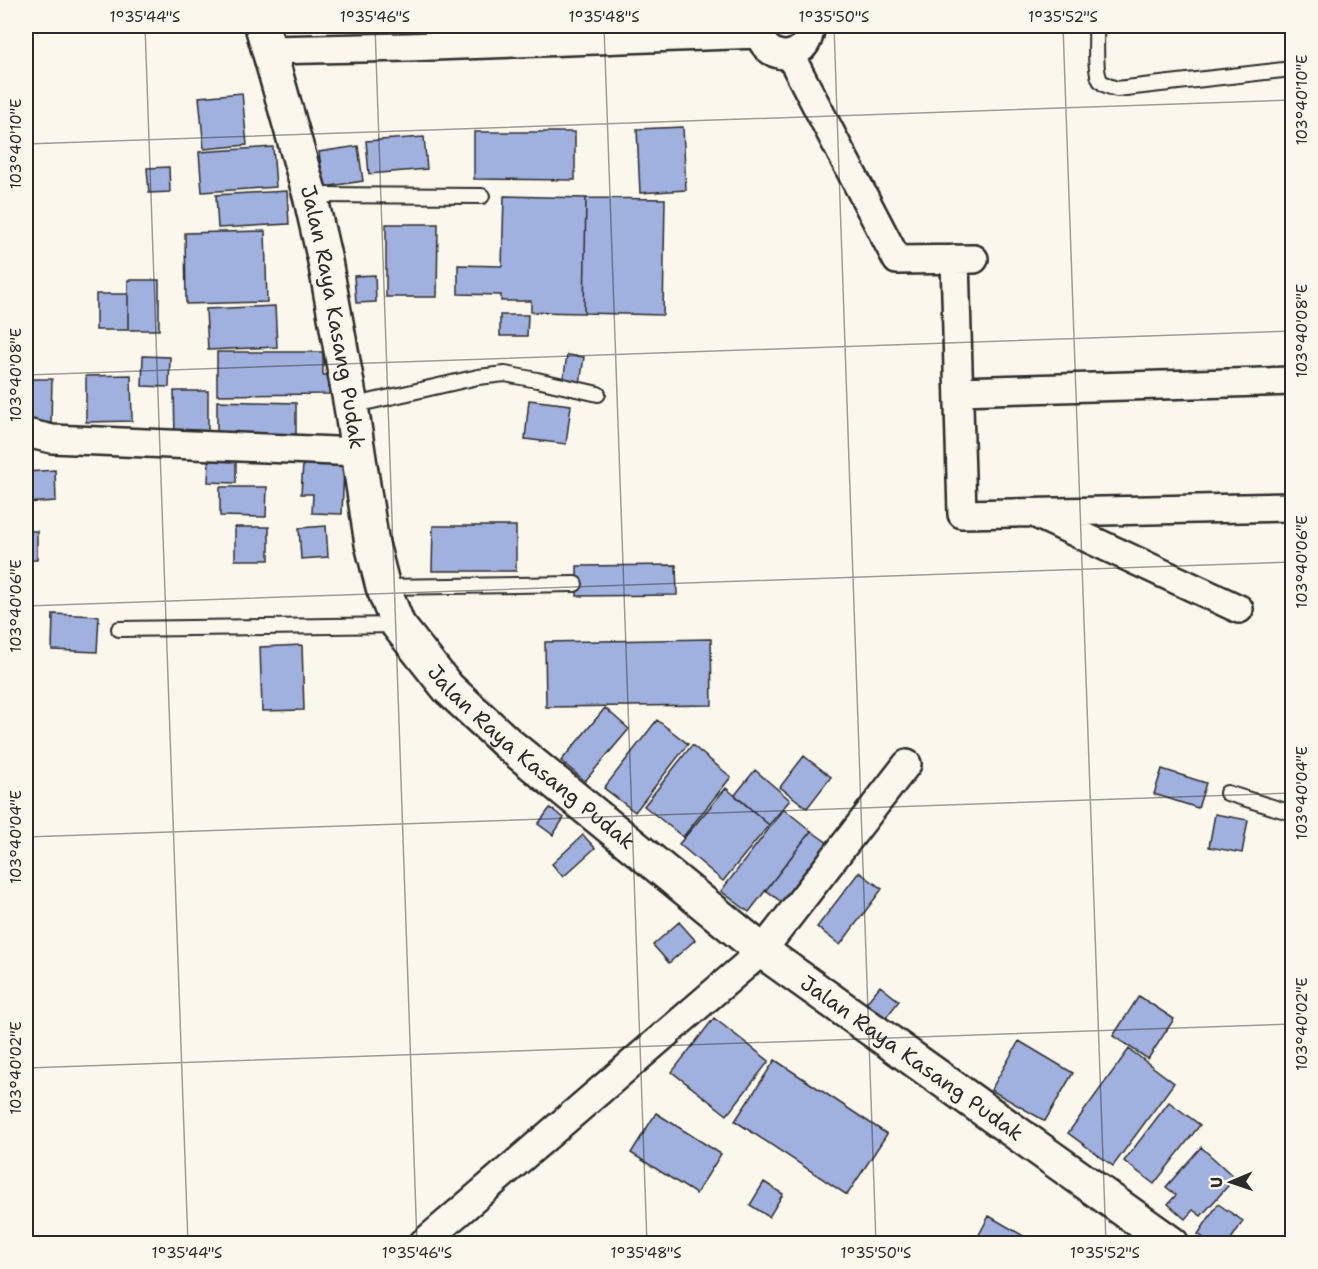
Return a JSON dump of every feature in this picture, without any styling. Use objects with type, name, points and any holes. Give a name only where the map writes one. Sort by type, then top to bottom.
[{"type":"street","points":[[266,38],[759,30],[764,44],[770,51],[780,55],[790,55],[799,51],[806,44],[810,26]]},
{"type":"street","name":"Jalan Raya Kasang Pudak","points":[[266,38],[310,195],[325,261],[359,452],[372,544],[383,587],[398,625],[448,688],[507,743],[762,951],[1172,1244]]},
{"type":"street","points":[[790,55],[897,261],[965,259],[959,391],[962,514],[1293,507]]},
{"type":"street","points":[[959,391],[1293,381]]},
{"type":"street","points":[[26,433],[52,439],[359,452]]},
{"type":"street","points":[[1031,512],[1239,609]]},
{"type":"street","points":[[422,1244],[762,951],[907,764]]},
{"type":"lane","points":[[1096,26],[1100,80],[1108,87],[1117,89],[1293,69]]},
{"type":"lane","points":[[310,195],[482,196]]},
{"type":"lane","points":[[351,405],[478,377],[505,374],[598,394]]},
{"type":"lane","points":[[383,587],[575,584]]},
{"type":"lane","points":[[119,629],[398,625]]},
{"type":"lane","points":[[1227,793],[1293,813]]},
{"type":"building","points":[[242,93],[247,145],[204,149],[199,97]]},
{"type":"building","points":[[683,127],[686,190],[640,193],[637,129]]},
{"type":"building","points":[[474,132],[575,132],[575,180],[474,179]]},
{"type":"building","points":[[424,137],[427,169],[369,174],[366,141]]},
{"type":"building","points":[[358,146],[363,181],[324,187],[319,152]]},
{"type":"building","points":[[273,147],[276,187],[202,192],[199,152]]},
{"type":"building","points":[[169,167],[170,192],[149,193],[147,168]]},
{"type":"building","points":[[287,191],[289,224],[218,228],[216,195]]},
{"type":"building","points":[[504,196],[586,198],[584,313],[531,312],[531,301],[501,301],[501,295],[458,294],[458,265],[502,266]]},
{"type":"building","points":[[586,198],[665,199],[663,315],[584,313]]},
{"type":"building","points":[[386,224],[438,224],[437,297],[386,297]]},
{"type":"building","points":[[265,231],[267,302],[186,304],[185,233]]},
{"type":"building","points":[[375,275],[376,302],[356,303],[354,276]]},
{"type":"building","points":[[128,280],[159,280],[159,330],[128,330]]},
{"type":"building","points":[[96,294],[128,294],[128,330],[96,330]]},
{"type":"building","points":[[275,306],[277,347],[208,350],[206,309]]},
{"type":"building","points":[[500,315],[528,315],[527,336],[500,336]]},
{"type":"building","points":[[217,352],[323,352],[323,375],[329,375],[329,394],[217,395]]},
{"type":"building","points":[[567,355],[584,357],[580,384],[563,382]]},
{"type":"building","points":[[143,356],[170,357],[169,387],[142,386]]},
{"type":"building","points":[[131,375],[132,421],[86,422],[86,376]]},
{"type":"building","points":[[26,379],[52,379],[51,423],[26,423]]},
{"type":"building","points":[[174,391],[208,391],[208,434],[175,435]]},
{"type":"building","points":[[529,400],[571,405],[566,444],[525,439]]},
{"type":"building","points":[[217,401],[296,403],[296,439],[217,437]]},
{"type":"building","points":[[209,460],[236,460],[236,483],[208,482]]},
{"type":"building","points":[[303,464],[344,466],[342,514],[312,513],[313,494],[301,494]]},
{"type":"building","points":[[55,470],[56,501],[26,503],[26,472]]},
{"type":"building","points":[[220,487],[267,487],[266,517],[220,516]]},
{"type":"building","points":[[326,526],[328,557],[301,559],[299,528]]},
{"type":"building","points":[[433,526],[516,526],[516,571],[432,571]]},
{"type":"building","points":[[235,527],[269,527],[269,560],[235,560]]},
{"type":"building","points":[[26,531],[37,531],[37,560],[26,560]]},
{"type":"building","points":[[676,565],[677,595],[577,596],[577,566]]},
{"type":"building","points":[[53,614],[99,616],[97,652],[52,650]]},
{"type":"building","points":[[711,639],[712,705],[546,707],[545,642]]},
{"type":"building","points":[[302,645],[304,710],[262,711],[260,647]]},
{"type":"building","points":[[605,708],[629,729],[585,781],[561,761]]},
{"type":"building","points":[[657,720],[688,744],[635,812],[604,788]]},
{"type":"building","points":[[692,745],[731,777],[683,837],[644,806]]},
{"type":"building","points":[[804,756],[831,777],[807,808],[780,787]]},
{"type":"building","points":[[1162,769],[1206,783],[1198,808],[1154,794]]},
{"type":"building","points":[[755,770],[790,800],[769,825],[735,795]]},
{"type":"building","points":[[726,788],[769,825],[723,881],[679,844]]},
{"type":"building","points":[[550,808],[564,818],[553,835],[538,824]]},
{"type":"building","points":[[784,809],[811,831],[749,912],[721,891]]},
{"type":"building","points":[[1215,814],[1248,820],[1242,853],[1209,847]]},
{"type":"building","points":[[811,831],[835,848],[789,908],[766,890]]},
{"type":"building","points":[[583,835],[595,848],[563,877],[552,864]]},
{"type":"building","points":[[859,872],[882,889],[840,945],[817,927]]},
{"type":"building","points":[[679,922],[695,940],[669,963],[653,945]]},
{"type":"building","points":[[880,986],[899,1001],[881,1024],[862,1008]]},
{"type":"building","points":[[1139,996],[1174,1019],[1148,1059],[1113,1036]]},
{"type":"building","points":[[714,1018],[769,1061],[727,1115],[672,1072]]},
{"type":"building","points":[[1019,1041],[1073,1073],[1045,1121],[991,1090]]},
{"type":"building","points":[[1129,1049],[1174,1083],[1113,1166],[1068,1133]]},
{"type":"building","points":[[775,1060],[887,1134],[847,1195],[735,1121]]},
{"type":"building","points":[[1169,1102],[1200,1125],[1154,1184],[1124,1161]]},
{"type":"building","points":[[656,1113],[721,1154],[696,1194],[631,1153]]},
{"type":"building","points":[[1201,1147],[1235,1178],[1201,1216],[1193,1210],[1185,1219],[1168,1204],[1176,1195],[1166,1187]]},
{"type":"building","points":[[764,1182],[783,1194],[769,1217],[750,1205]]},
{"type":"building","points":[[1218,1204],[1243,1221],[1228,1244],[1213,1244],[1198,1234]]},
{"type":"building","points":[[989,1216],[1034,1242],[1033,1244],[974,1244]]}]
